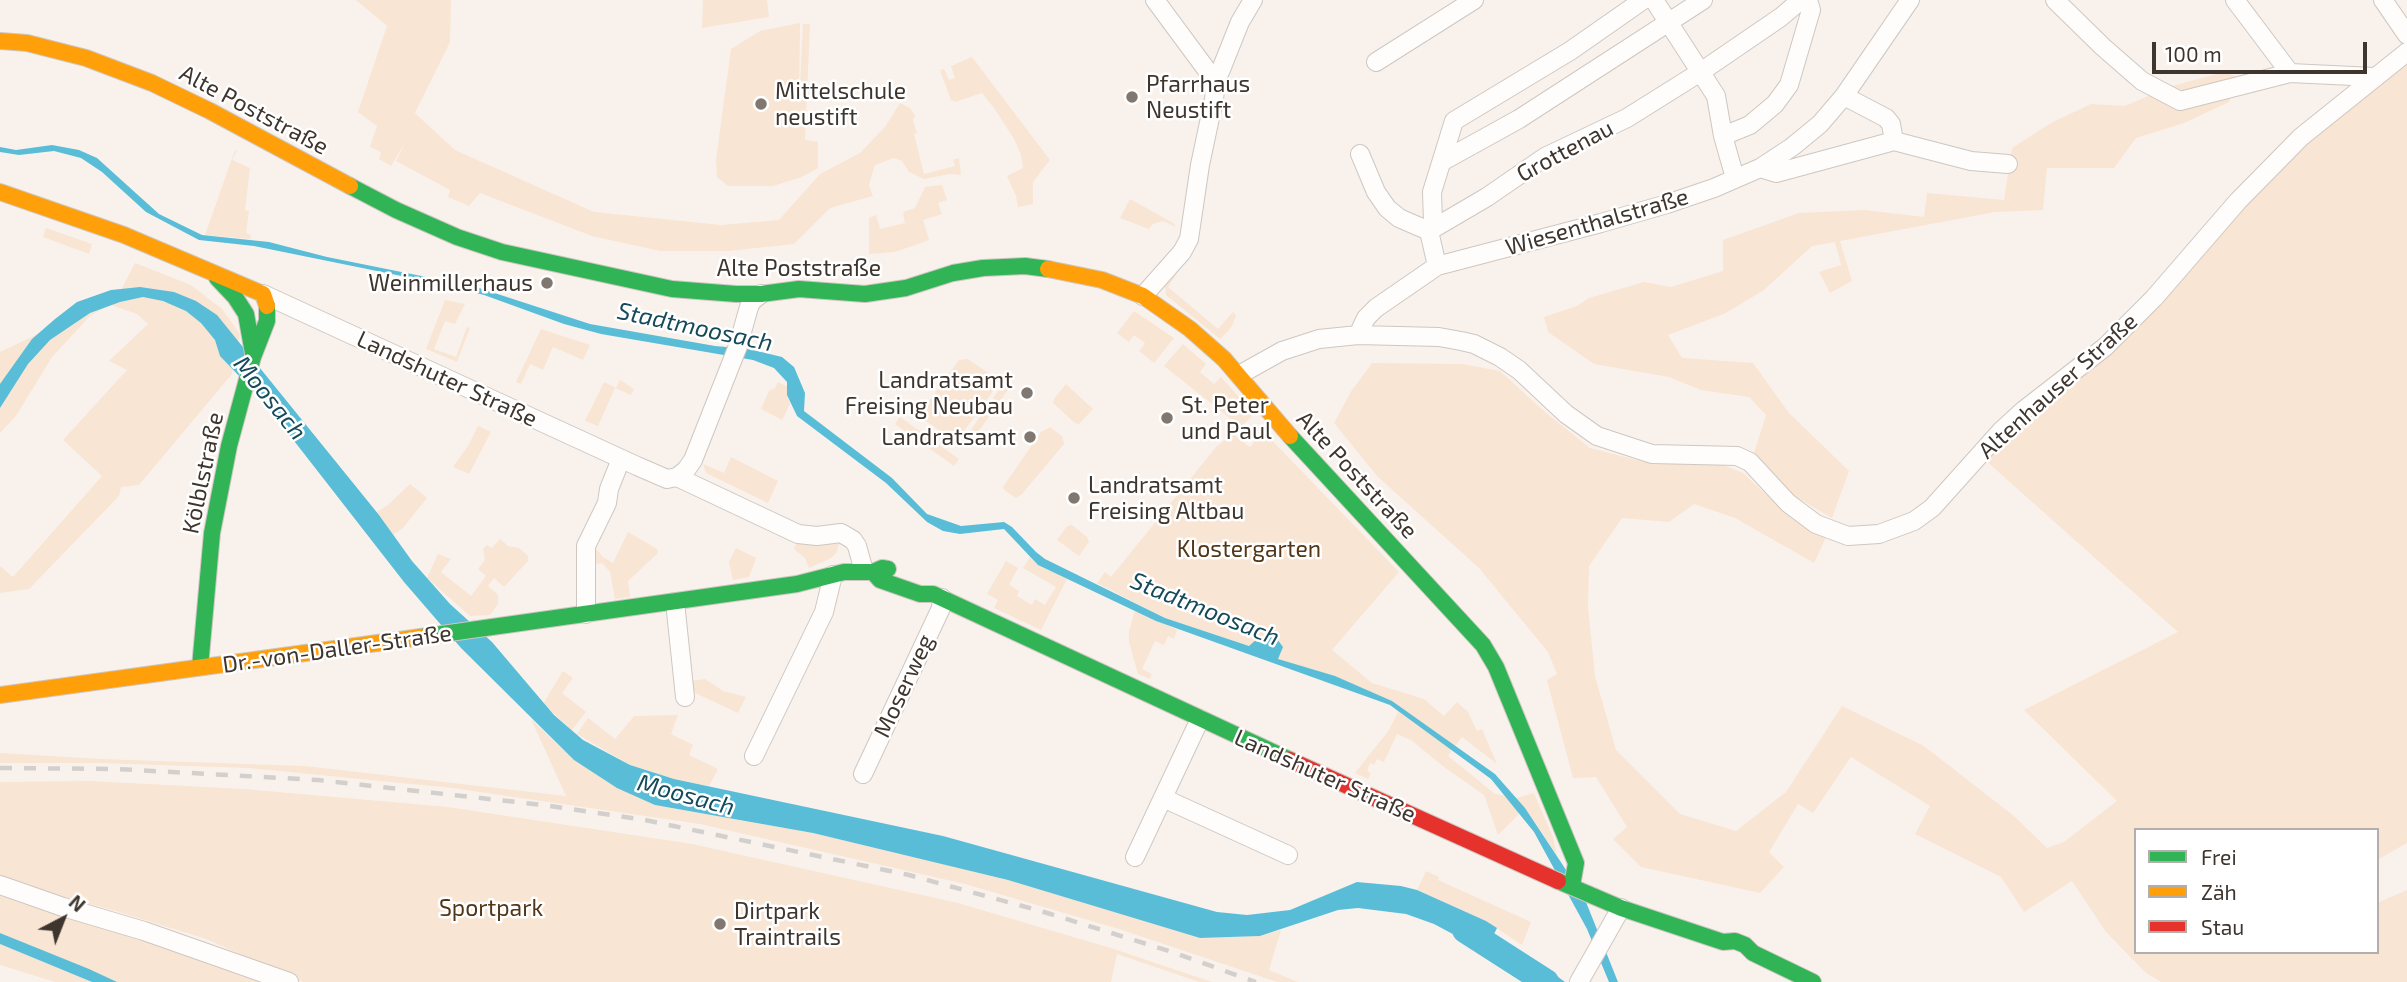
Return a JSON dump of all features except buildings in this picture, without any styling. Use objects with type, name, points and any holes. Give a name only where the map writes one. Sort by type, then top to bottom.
[{"type":"main road","name":"Alte Poststraße","points":[[0,41],[27,43],[86,58],[152,83],[439,230],[491,249],[650,286],[729,294],[761,294],[799,289],[874,293],[906,288],[953,273],[1025,266],[1065,271],[1102,280],[1143,296],[1190,329],[1239,375],[1316,466],[1483,645],[1496,667],[1573,855],[1575,866],[1572,886]]},
{"type":"main road","name":"Landshuter Straße","points":[[0,192],[124,235],[263,294]]},
{"type":"main road","points":[[210,271],[242,306],[248,321],[253,357]]},
{"type":"main road","name":"Kölblstraße","points":[[200,667],[212,533],[220,484],[253,357],[267,321],[263,294]]},
{"type":"main road","name":"Landshuter Straße","points":[[869,571],[880,580],[920,594],[937,596],[1553,879],[1621,908],[1723,942],[1736,953],[1753,953],[1813,982]]},
{"type":"main road","name":"Dr.-von-Daller-Straße","points":[[0,695],[770,589],[834,575],[869,571]]},
{"type":"street","points":[[1143,296],[1182,252],[1189,239],[1200,165],[1214,103],[1212,79],[1155,0]]},
{"type":"street","points":[[1212,79],[1220,72],[1240,22],[1253,0]]},
{"type":"street","points":[[1376,62],[1475,0]]},
{"type":"street","points":[[1437,266],[1429,232],[1433,222],[1432,192],[1454,121],[1570,51],[1643,0]]},
{"type":"street","points":[[1654,0],[1716,96],[1723,136],[1735,178]]},
{"type":"street","points":[[1443,161],[1519,120],[1703,0]]},
{"type":"street","name":"Grottenau","points":[[1429,232],[1545,158],[1626,118],[1702,71],[1781,17],[1801,0]]},
{"type":"street","points":[[1723,136],[1750,125],[1775,104],[1789,85],[1811,10],[1808,0]]},
{"type":"street","name":"Wiesenthalstraße","points":[[1358,335],[1366,317],[1376,307],[1437,266],[1614,220],[1714,188],[1760,168],[1820,124],[1843,96],[1910,0]]},
{"type":"street","points":[[2055,0],[2143,81],[2180,101],[2290,73],[2374,77]]},
{"type":"street","points":[[2235,0],[2290,73]]},
{"type":"street","points":[[2383,0],[2407,34]]},
{"type":"street","name":"Altenhauser Straße","points":[[1358,335],[1439,338],[1474,344],[1519,370],[1566,414],[1597,436],[1652,454],[1737,456],[1750,463],[1788,503],[1816,524],[1848,536],[1879,534],[1914,521],[1942,499],[2001,431],[2105,348],[2154,298],[2255,183],[2301,137],[2407,52]]},
{"type":"street","points":[[1843,96],[1886,118],[1891,124],[1894,141]]},
{"type":"street","points":[[1760,168],[1776,173],[1894,141],[1971,162],[2008,164]]},
{"type":"street","points":[[1360,154],[1376,192],[1387,208],[1399,218],[1429,232]]},
{"type":"street","name":"Landshuter Straße","points":[[263,294],[621,459],[665,478],[677,477],[798,534],[817,536],[833,533],[847,536],[857,546],[869,571]]},
{"type":"street","points":[[677,477],[693,460],[736,353],[749,307],[761,294]]},
{"type":"street","points":[[1239,375],[1282,351],[1319,339],[1358,335]]},
{"type":"street","points":[[586,614],[586,546],[607,503],[609,489],[621,459]]},
{"type":"street","points":[[754,756],[824,612],[834,575]]},
{"type":"street","name":"Moserweg","points":[[863,774],[941,608],[937,596]]},
{"type":"street","points":[[675,602],[685,697]]},
{"type":"street","points":[[1135,857],[1200,719]]},
{"type":"street","points":[[1163,798],[1288,855]]},
{"type":"street","points":[[0,885],[63,908],[144,931],[289,982]]},
{"type":"street","points":[[1579,982],[1621,908]]},
{"type":"green space","points":[[356,0],[451,0],[450,42],[415,113],[455,150],[594,212],[721,225],[779,220],[820,174],[860,153],[885,127],[900,103],[910,108],[915,116],[913,120],[917,133],[914,134],[924,174],[955,166],[953,160],[959,158],[961,175],[950,174],[924,179],[909,172],[902,161],[894,158],[875,165],[869,185],[873,196],[830,208],[794,244],[728,251],[660,251],[592,236],[480,193],[469,206],[448,197],[450,190],[396,161],[406,141],[391,166],[379,159],[381,152],[370,147],[377,126],[358,112],[387,26]]},
{"type":"green space","points":[[703,0],[767,0],[769,17],[702,28]]},
{"type":"green space","name":"Mittelschule neustift","points":[[800,23],[799,106],[803,24],[810,24],[805,140],[818,142],[818,168],[802,177],[773,186],[728,186],[717,177],[716,160],[731,49],[760,31]]},
{"type":"green space","points":[[972,57],[1050,160],[1033,182],[1033,204],[1018,207],[1007,176],[1023,168],[1021,155],[994,108],[982,93],[955,102],[951,100],[940,70],[944,69],[949,80],[955,78],[951,66]]},
{"type":"green space","points":[[2407,61],[2407,843],[2379,859],[2379,828],[2134,828],[2134,954],[2379,954],[2379,902],[2407,890],[2407,982],[2161,982],[2146,973],[2106,932],[2072,881],[2024,912],[2001,877],[1915,834],[1930,806],[1851,757],[1813,813],[1798,804],[1769,852],[1784,867],[1760,893],[1641,867],[1613,839],[1627,827],[1596,777],[1573,778],[1547,680],[1557,674],[1548,652],[1479,568],[1378,477],[1334,423],[1352,390],[1372,363],[1463,364],[1500,371],[1590,448],[1644,462],[1713,461],[1743,473],[1791,518],[1826,537],[1814,563],[1735,518],[1694,504],[1669,522],[1622,518],[1589,566],[1588,607],[1595,676],[1616,750],[1680,814],[1736,831],[1786,792],[1842,706],[1924,746],[2014,816],[2047,848],[2064,842],[2117,801],[2024,710],[2178,632],[1985,460],[2287,159]]},
{"type":"green space","points":[[2224,72],[2238,77],[2229,102],[2184,123],[2136,138],[2114,168],[2047,168],[2043,210],[1995,212],[1840,241],[1852,281],[1830,293],[1819,272],[1841,265],[1835,242],[1812,246],[1764,290],[1726,313],[1668,335],[1682,358],[1753,363],[1789,413],[1849,471],[1832,518],[1791,494],[1754,453],[1766,415],[1749,397],[1701,390],[1669,377],[1594,364],[1548,332],[1544,317],[1577,306],[1589,298],[1644,282],[1671,287],[1723,271],[1723,240],[1799,213],[1864,210],[1924,217],[1927,193],[2004,200],[2012,148],[2051,123],[2091,104],[2125,106],[2172,86]]},
{"type":"green space","points":[[235,150],[237,151],[232,160],[250,168],[245,210],[249,211],[246,233],[251,235],[251,239],[205,235]]},
{"type":"green space","points":[[942,185],[947,200],[938,203],[942,214],[923,220],[929,240],[895,252],[869,254],[869,218],[876,215],[880,229],[905,223],[903,212],[915,208],[925,187]]},
{"type":"green space","points":[[1130,199],[1176,227],[1163,221],[1153,224],[1149,229],[1120,218]]},
{"type":"green space","points":[[46,228],[92,244],[89,254],[43,237]]},
{"type":"green space","points":[[135,263],[191,285],[222,309],[240,334],[232,374],[139,485],[121,487],[119,496],[29,589],[0,593],[0,566],[13,577],[102,476],[63,440],[127,370],[109,361],[148,324],[137,314],[111,305],[91,315],[52,357],[16,416],[0,433],[0,352],[118,296]]},
{"type":"green space","points":[[1178,272],[1168,287],[1218,329],[1233,312],[1236,316],[1231,328],[1220,339],[1166,295],[1165,286]]},
{"type":"green space","points":[[445,300],[465,304],[455,324],[445,321],[434,349],[456,357],[467,327],[470,328],[457,362],[426,349]]},
{"type":"green space","points":[[1134,311],[1174,338],[1154,363],[1139,351],[1145,343],[1134,335],[1129,342],[1117,333]]},
{"type":"green space","points":[[541,329],[590,345],[583,360],[553,347],[543,370],[530,364],[521,384],[516,382]]},
{"type":"green space","points":[[1183,344],[1206,364],[1200,372],[1214,384],[1221,377],[1254,414],[1241,427],[1164,366]]},
{"type":"green space","points":[[968,359],[994,377],[996,387],[959,438],[951,439],[923,419],[922,411],[959,360]]},
{"type":"green space","points":[[620,380],[634,389],[631,395],[615,388],[598,426],[585,421],[604,382],[616,388]]},
{"type":"green space","points":[[778,382],[788,387],[790,404],[782,420],[761,409],[769,391],[775,388]]},
{"type":"green space","points":[[1003,384],[1009,388],[969,445],[963,441]]},
{"type":"green space","points":[[1066,384],[1093,409],[1079,424],[1053,403]]},
{"type":"green space","points":[[900,417],[959,459],[954,466],[895,424]]},
{"type":"green space","points":[[478,426],[491,432],[469,474],[453,467]]},
{"type":"green space","points":[[1050,427],[1062,436],[1064,444],[1016,498],[1003,487],[1041,432]]},
{"type":"green space","name":"Klostergarten","points":[[1263,431],[1399,572],[1332,650],[1372,683],[1424,699],[1444,716],[1457,702],[1468,712],[1477,731],[1482,729],[1497,764],[1462,737],[1448,756],[1495,794],[1516,798],[1534,793],[1553,837],[1557,855],[1525,808],[1518,811],[1518,815],[1498,835],[1484,795],[1411,740],[1397,734],[1384,762],[1377,759],[1374,765],[1370,763],[1367,771],[1371,773],[1368,779],[1355,773],[1389,730],[1398,712],[1390,705],[1391,701],[1335,676],[1287,663],[1249,646],[1165,618],[1097,583],[1105,572],[1111,577],[1216,447],[1233,434],[1250,447]]},
{"type":"green space","points":[[731,457],[778,481],[768,503],[706,473],[703,464],[724,473]]},
{"type":"green space","points":[[410,484],[427,498],[403,528],[393,535],[377,512]]},
{"type":"green space","points":[[1072,525],[1087,537],[1089,542],[1079,556],[1057,540],[1067,526]]},
{"type":"green space","points":[[628,532],[657,549],[658,553],[628,581],[630,597],[615,599],[610,572],[602,563],[591,565],[593,545],[603,557],[613,563]]},
{"type":"green space","points":[[500,539],[508,546],[519,548],[528,556],[528,561],[504,587],[494,578],[488,586],[498,595],[498,604],[490,615],[470,616],[427,578],[438,554],[451,559],[441,572],[471,596],[486,576],[478,569],[485,560],[483,549],[487,545],[492,548]]},
{"type":"green space","points":[[798,540],[842,543],[831,558],[809,568],[805,558],[794,549]]},
{"type":"green space","points":[[736,548],[756,558],[749,577],[733,580],[729,562]]},
{"type":"green space","points":[[1030,557],[1038,565],[1067,579],[1041,630],[994,608],[998,600],[987,594],[1006,561],[1018,568],[1009,585],[1019,591],[1017,596],[1032,605],[1035,599],[1045,605],[1056,587],[1023,568]]},
{"type":"green space","points":[[1135,610],[1177,630],[1174,639],[1168,636],[1164,645],[1155,641],[1142,669],[1152,674],[1150,679],[1138,674],[1129,642]]},
{"type":"green space","points":[[563,671],[573,678],[562,693],[586,712],[572,730],[543,704]]},
{"type":"green space","points":[[705,679],[723,691],[746,697],[738,713],[693,692],[690,681]]},
{"type":"green space","points":[[678,715],[671,734],[693,745],[689,755],[718,769],[709,786],[674,779],[630,765],[577,734],[588,718],[615,739],[634,716]]},
{"type":"green space","points":[[531,719],[574,760],[655,805],[813,833],[1008,880],[1200,938],[1260,936],[1281,930],[1269,970],[1298,982],[1277,982],[1119,929],[965,884],[700,824],[452,788],[248,768],[0,763],[0,753],[305,766],[566,796]]},
{"type":"green space","name":"Sportpark","points":[[90,781],[244,789],[448,807],[692,844],[958,903],[1114,949],[1212,982],[1199,982],[1117,954],[1111,982],[303,982],[206,939],[22,886],[0,877],[0,782]]},
{"type":"green space","points":[[1426,871],[1439,877],[1438,880],[1531,922],[1522,945],[1486,921],[1417,890]]},
{"type":"green space","points":[[0,893],[273,982],[117,982],[0,933]]},
{"type":"green space","points":[[0,944],[92,982],[55,982],[0,965]]},
{"type":"water","points":[[52,145],[79,150],[97,158],[159,214],[202,235],[269,242],[327,257],[476,287],[590,324],[715,346],[749,349],[782,357],[794,367],[805,393],[804,411],[892,478],[927,514],[961,526],[1004,522],[1045,559],[1165,618],[1249,646],[1257,639],[1270,636],[1277,639],[1283,647],[1278,659],[1335,676],[1392,701],[1495,774],[1525,808],[1584,897],[1618,982],[1609,982],[1587,929],[1534,832],[1491,779],[1390,705],[1156,621],[1038,565],[1004,529],[960,534],[943,531],[927,522],[886,483],[797,416],[787,395],[787,382],[774,368],[753,360],[601,334],[564,324],[484,295],[436,283],[254,246],[199,240],[146,212],[102,172],[81,158],[54,151],[19,155],[0,152],[0,147],[16,150]]},
{"type":"water","points":[[140,287],[174,292],[196,301],[217,315],[379,515],[412,561],[450,604],[492,642],[554,715],[583,740],[630,765],[674,779],[943,836],[1217,912],[1247,915],[1290,910],[1357,882],[1401,886],[1417,890],[1486,921],[1497,928],[1494,934],[1502,940],[1492,955],[1434,924],[1406,914],[1358,908],[1338,910],[1260,936],[1200,938],[1008,880],[813,833],[655,805],[617,788],[574,760],[461,648],[404,582],[263,401],[220,356],[215,340],[201,323],[186,311],[163,301],[143,297],[90,313],[50,340],[28,364],[0,408],[0,384],[32,339],[55,319],[77,302],[111,290]]},
{"type":"water","points":[[0,933],[117,982],[92,982],[0,944]]},
{"type":"water","points":[[1521,952],[1565,982],[1531,982],[1510,968]]},
{"type":"waterway","name":"Moosach","points":[[1465,930],[1546,982]]},
{"type":"railway","points":[[0,768],[117,769],[318,780],[543,805],[645,820],[909,875],[1044,912],[1169,951],[1256,982]]},
{"type":"traffic: fast","points":[[350,186],[457,237],[502,252],[672,289],[736,294],[799,289],[865,294],[906,288],[953,273],[983,268],[1025,266],[1048,269]]},
{"type":"traffic: fast","points":[[217,278],[246,314],[253,353]]},
{"type":"traffic: fast","points":[[200,667],[212,533],[229,446],[253,357],[267,321],[267,306]]},
{"type":"traffic: fast","points":[[1290,436],[1483,645],[1496,667],[1576,863],[1572,886]]},
{"type":"traffic: fast","points":[[421,637],[797,584],[844,572],[888,569]]},
{"type":"traffic: fast","points":[[873,572],[880,580],[920,594],[933,594],[1290,760]]},
{"type":"traffic: fast","points":[[1558,881],[1621,908],[1723,942],[1735,941],[1745,945],[1753,953],[1813,982]]},
{"type":"traffic: slow","points":[[0,41],[27,43],[86,58],[152,83],[350,186]]},
{"type":"traffic: slow","points":[[0,192],[124,235],[263,294],[267,306]]},
{"type":"traffic: slow","points":[[1048,269],[1102,280],[1143,296],[1190,329],[1224,359],[1290,436]]},
{"type":"traffic: slow","points":[[0,695],[421,637]]},
{"type":"traffic: jam","points":[[1290,760],[1558,881]]},
{"type":"place","name":"Pfarrhaus Neustift","points":[[1132,97]]},
{"type":"place","name":"Mittelschule neustift","points":[[761,104]]},
{"type":"place","name":"Weinmillerhaus","points":[[547,283]]},
{"type":"place","name":"Landratsamt Freising Neubau","points":[[1027,393]]},
{"type":"place","name":"St. Peter und Paul","points":[[1167,418]]},
{"type":"place","name":"Landratsamt","points":[[1030,437]]},
{"type":"place","name":"Landratsamt Freising Altbau","points":[[1074,498]]},
{"type":"place","name":"Dirtpark Traintrails","points":[[720,924]]},
{"type":"water label","name":"Stadtmoosach","points":[[695,327]]},
{"type":"water label","name":"Stadtmoosach","points":[[1205,609]]}]
